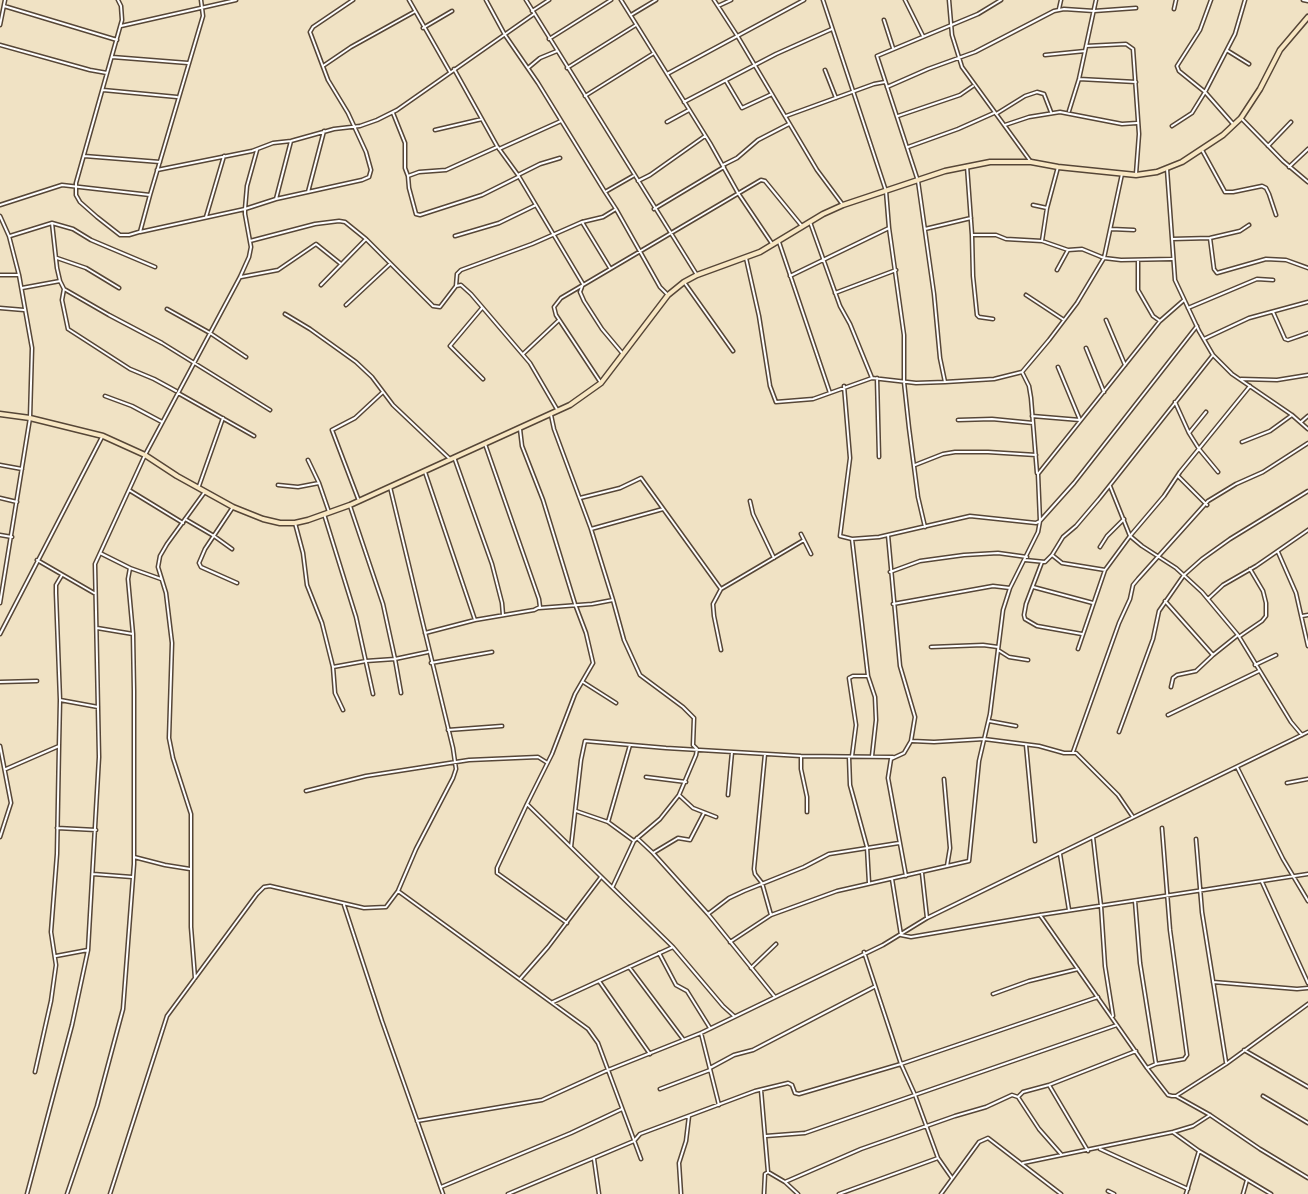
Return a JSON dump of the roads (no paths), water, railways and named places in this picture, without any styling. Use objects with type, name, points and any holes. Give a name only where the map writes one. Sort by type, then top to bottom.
[{"type":"street","points":[[0,25],[5,0]]},
{"type":"street","points":[[118,0],[122,11],[121,26],[84,156],[76,195],[80,202],[117,233],[129,235],[245,209],[276,198],[369,177],[371,170],[366,152],[323,66],[311,34],[311,28],[353,0]]},
{"type":"street","points":[[140,232],[204,13],[201,0]]},
{"type":"street","points":[[121,26],[236,0]]},
{"type":"street","points":[[409,0],[450,72]]},
{"type":"street","points":[[486,0],[505,35],[616,209],[660,287],[668,295]]},
{"type":"street","points":[[526,0],[633,176],[697,274]]},
{"type":"street","points":[[158,170],[354,127],[376,120],[392,112],[505,35],[549,0]]},
{"type":"street","points":[[549,39],[611,0]]},
{"type":"street","points":[[621,0],[706,136],[738,193],[774,245]]},
{"type":"street","points":[[631,15],[656,0]]},
{"type":"street","points":[[714,0],[817,170],[843,205]]},
{"type":"street","points":[[718,6],[731,0]]},
{"type":"street","points":[[667,74],[804,0]]},
{"type":"street","points":[[823,0],[886,191],[904,335],[904,382],[918,497],[925,527]]},
{"type":"street","points":[[905,0],[923,36]]},
{"type":"street","points":[[949,0],[950,26],[958,58],[974,86],[1032,162]]},
{"type":"street","points":[[945,382],[918,181],[877,56],[978,14],[1001,0]]},
{"type":"street","points":[[1059,9],[1061,0]]},
{"type":"street","points":[[1068,112],[1079,79],[1096,0]]},
{"type":"street","points":[[1174,9],[1176,0]]},
{"type":"street","points":[[1211,0],[1200,30],[1177,66],[1179,71],[1205,92],[1234,125]]},
{"type":"street","points":[[1172,126],[1192,112],[1205,92],[1228,51],[1245,0]]},
{"type":"street","points":[[1303,0],[1308,1]]},
{"type":"street","points":[[4,6],[117,40]]},
{"type":"street","points":[[887,87],[975,52],[1029,22],[1059,9],[1094,11],[1136,8]]},
{"type":"street","points":[[423,28],[452,11]]},
{"type":"street","points":[[323,66],[351,47],[414,12]]},
{"type":"street","points":[[0,414],[30,418],[103,436],[145,455],[233,507],[271,522],[295,523],[326,514],[350,506],[570,405],[601,383],[668,295],[684,282],[697,274],[746,258],[774,245],[810,222],[843,205],[967,166],[990,162],[1032,162],[1136,175],[1167,169],[1202,150],[1241,118],[1260,89],[1280,50],[1308,17]]},
{"type":"street","points":[[884,20],[893,48]]},
{"type":"street","points":[[567,68],[637,25]]},
{"type":"street","points":[[684,102],[754,65],[832,29]]},
{"type":"street","points":[[1086,46],[1126,44],[1135,53],[1139,134],[1136,175]]},
{"type":"street","points":[[0,45],[107,73]]},
{"type":"street","points":[[528,68],[540,58],[557,51]]},
{"type":"street","points":[[1045,55],[1085,51]]},
{"type":"street","points":[[1228,51],[1249,64]]},
{"type":"street","points":[[585,96],[654,54]]},
{"type":"street","points":[[112,57],[188,63]]},
{"type":"street","points":[[454,69],[498,148],[518,176],[583,284]]},
{"type":"street","points":[[825,70],[836,98]]},
{"type":"street","points":[[1079,79],[1136,82]]},
{"type":"street","points":[[726,81],[741,108],[772,94]]},
{"type":"street","points":[[785,117],[885,82]]},
{"type":"street","points":[[898,116],[960,95],[974,86]]},
{"type":"street","points":[[103,90],[179,97]]},
{"type":"street","points":[[908,147],[995,113],[1037,92],[1044,94],[1051,112]]},
{"type":"street","points":[[667,122],[689,110]]},
{"type":"street","points":[[392,112],[405,143],[405,171],[418,215],[482,195],[540,164],[560,159]]},
{"type":"street","points":[[1005,125],[1051,112],[1068,112],[1122,123],[1137,123]]},
{"type":"street","points":[[1241,118],[1308,182]]},
{"type":"street","points":[[435,130],[482,119]]},
{"type":"street","points":[[408,176],[425,171],[442,171],[561,121]]},
{"type":"street","points":[[1268,146],[1291,122]]},
{"type":"street","points":[[654,209],[737,158],[758,140],[790,124]]},
{"type":"street","points":[[308,192],[324,132]]},
{"type":"street","points":[[638,181],[706,136]]},
{"type":"street","points":[[276,198],[291,141]]},
{"type":"street","points":[[1290,167],[1308,148]]},
{"type":"street","points":[[27,1194],[72,1025],[88,950],[99,749],[96,564],[145,455],[240,277],[251,251],[245,209],[247,186],[257,149]]},
{"type":"street","points":[[1202,150],[1225,192],[1262,186],[1269,194],[1276,216]]},
{"type":"street","points":[[84,156],[160,162]]},
{"type":"street","points":[[206,218],[224,156]]},
{"type":"street","points":[[967,166],[977,315],[979,318],[993,319]]},
{"type":"street","points":[[1041,241],[1058,167]]},
{"type":"street","points":[[1167,169],[1175,280],[1204,339],[1214,355],[1240,380],[1292,415],[1308,429]]},
{"type":"street","points":[[746,258],[774,400],[783,402],[813,399],[844,386],[872,378],[904,382],[994,380],[1022,372],[1077,303],[1104,258],[1122,174]]},
{"type":"street","points":[[605,192],[633,176]]},
{"type":"street","points":[[601,383],[559,321],[554,310],[556,303],[583,284],[760,180],[765,181],[802,227]]},
{"type":"street","points":[[0,205],[62,185],[150,195]]},
{"type":"street","points":[[455,236],[499,223],[536,205]]},
{"type":"street","points":[[1033,205],[1047,208]]},
{"type":"street","points":[[250,241],[333,221],[345,222],[429,303],[437,308],[456,286],[457,274],[461,270],[532,244],[582,222],[603,217],[616,209]]},
{"type":"street","points":[[0,216],[9,236],[19,275],[32,348],[30,418],[0,603]]},
{"type":"street","points":[[925,229],[971,218]]},
{"type":"street","points":[[582,222],[611,269]]},
{"type":"street","points":[[810,222],[835,293],[872,378]]},
{"type":"street","points":[[9,236],[52,223],[73,229],[90,240],[154,267]]},
{"type":"street","points":[[52,223],[60,281],[64,289],[195,363],[270,410]]},
{"type":"street","points":[[1172,239],[1210,238],[1240,231],[1249,225]]},
{"type":"street","points":[[790,276],[889,228]]},
{"type":"street","points":[[1111,230],[1134,230]]},
{"type":"street","points":[[972,235],[996,235],[1006,240],[1041,241],[1068,250],[1082,249],[1104,258],[1173,259]]},
{"type":"street","points":[[1210,238],[1214,269],[1217,273],[1266,259],[1286,260],[1308,268]]},
{"type":"street","points":[[321,285],[366,240]]},
{"type":"street","points":[[778,242],[830,393]]},
{"type":"street","points":[[240,277],[278,270],[316,244],[341,264]]},
{"type":"street","points":[[1057,270],[1068,250]]},
{"type":"street","points":[[57,258],[86,268],[119,288]]},
{"type":"street","points":[[1138,260],[1138,290],[1153,316],[1160,321]]},
{"type":"street","points":[[346,305],[390,264]]},
{"type":"street","points":[[835,293],[896,270]]},
{"type":"street","points":[[0,275],[19,275]]},
{"type":"street","points":[[1188,308],[1257,279],[1273,280]]},
{"type":"street","points":[[21,288],[60,281]]},
{"type":"street","points":[[684,282],[733,351]]},
{"type":"street","points":[[583,284],[580,292],[584,301],[602,329],[623,354]]},
{"type":"street","points":[[456,286],[462,286],[523,354],[558,411]]},
{"type":"street","points":[[64,289],[62,300],[66,326],[71,333],[116,358],[130,369],[154,379],[254,436]]},
{"type":"street","points":[[1026,295],[1064,320]]},
{"type":"street","points":[[1038,474],[1160,321],[1184,300]]},
{"type":"street","points":[[1204,339],[1249,318],[1308,302]]},
{"type":"street","points":[[0,308],[25,310]]},
{"type":"street","points":[[482,308],[450,346],[483,379]]},
{"type":"street","points":[[167,309],[210,333],[246,357]]},
{"type":"street","points":[[1273,312],[1285,339],[1308,333]]},
{"type":"street","points":[[285,314],[310,328],[356,362],[372,377],[393,405],[452,458],[492,564],[503,616]]},
{"type":"street","points":[[1106,320],[1125,365]]},
{"type":"street","points":[[523,354],[559,321]]},
{"type":"street","points":[[844,386],[850,458],[840,536],[852,539],[888,535],[970,516],[1031,523],[1040,521],[1087,466],[1197,326]]},
{"type":"street","points":[[1086,348],[1104,392]]},
{"type":"street","points":[[1082,634],[1037,626],[1025,619],[1026,604],[1042,562],[1052,555],[1063,537],[1076,526],[1110,486],[1214,355]]},
{"type":"street","points":[[1058,367],[1080,420]]},
{"type":"street","points":[[730,942],[771,915],[837,891],[947,867],[969,859],[979,761],[989,721],[1003,610],[1010,588],[1038,532],[1040,521],[1038,474],[1029,386],[1022,372]]},
{"type":"street","points":[[1240,380],[1276,380],[1308,375]]},
{"type":"street","points":[[877,378],[879,457]]},
{"type":"street","points":[[1077,649],[1105,570],[1250,387]]},
{"type":"street","points":[[359,501],[332,431],[355,418],[383,392]]},
{"type":"street","points":[[105,396],[132,406],[162,422]]},
{"type":"street","points":[[1175,402],[1189,433],[1218,472]]},
{"type":"street","points":[[1189,433],[1206,412]]},
{"type":"street","points":[[551,414],[554,429],[591,529],[624,640],[640,675],[694,718],[693,745],[697,749]]},
{"type":"street","points":[[1242,442],[1270,431],[1292,415]]},
{"type":"street","points":[[1032,416],[1080,420]]},
{"type":"street","points":[[1301,422],[1308,416]]},
{"type":"street","points":[[198,488],[223,418]]},
{"type":"street","points":[[958,420],[992,419],[1033,423]]},
{"type":"street","points":[[520,429],[522,446],[543,500],[593,656],[593,663],[575,694],[552,754],[546,762],[497,868],[497,873],[567,922]]},
{"type":"street","points":[[0,631],[103,436]]},
{"type":"street","points":[[1073,752],[1133,585],[1187,522],[1207,505],[1208,501],[1236,484],[1263,472],[1308,443]]},
{"type":"street","points":[[485,444],[539,600],[539,608]]},
{"type":"street","points":[[914,466],[943,454],[988,452],[1036,455]]},
{"type":"street","points":[[308,460],[319,483],[356,617],[373,694]]},
{"type":"street","points":[[0,465],[22,469]]},
{"type":"street","points":[[424,471],[475,620]]},
{"type":"street","points":[[1178,476],[1207,505]]},
{"type":"street","points":[[580,498],[620,488],[641,478],[721,589]]},
{"type":"street","points":[[278,485],[298,487],[319,483]]},
{"type":"street","points":[[1110,486],[1130,536],[1184,575],[1208,599],[1239,636],[1291,722],[1302,735]]},
{"type":"street","points":[[110,1194],[167,1016],[257,894],[264,887],[277,888],[364,908],[382,908],[398,891],[416,849],[453,778],[456,762],[390,487]]},
{"type":"street","points":[[129,490],[214,536],[232,549]]},
{"type":"street","points":[[195,978],[191,927],[191,814],[169,738],[172,643],[166,593],[158,567],[160,556],[205,491]]},
{"type":"street","points":[[1119,732],[1153,639],[1159,611],[1184,575],[1230,539],[1308,491]]},
{"type":"street","points":[[0,498],[17,502]]},
{"type":"street","points":[[750,501],[753,514],[774,558]]},
{"type":"street","points":[[350,506],[383,604],[401,693]]},
{"type":"street","points":[[233,507],[205,549],[200,566],[237,583]]},
{"type":"street","points":[[591,529],[663,508]]},
{"type":"street","points":[[1100,547],[1107,536],[1124,519]]},
{"type":"street","points":[[295,523],[303,553],[307,585],[322,623],[333,667],[335,693],[343,710]]},
{"type":"street","points":[[1208,599],[1223,585],[1308,530]]},
{"type":"street","points":[[801,534],[812,554]]},
{"type":"street","points":[[0,535],[12,537]]},
{"type":"street","points":[[571,847],[584,742],[587,741],[801,756],[893,757],[904,753],[911,741],[915,717],[900,666],[888,535]]},
{"type":"street","points":[[852,539],[868,676],[875,697],[876,720],[872,757]]},
{"type":"street","points":[[722,650],[713,604],[721,589],[804,540]]},
{"type":"street","points":[[1278,551],[1296,593],[1308,646]]},
{"type":"street","points":[[99,553],[130,568],[162,579]]},
{"type":"street","points":[[890,572],[920,561],[964,555],[998,553],[1042,562]]},
{"type":"street","points":[[1052,555],[1062,563],[1105,570]]},
{"type":"street","points":[[37,560],[95,594]]},
{"type":"street","points":[[66,1194],[97,1106],[123,1009],[134,877],[133,634],[128,579],[130,568]]},
{"type":"street","points":[[1171,687],[1173,678],[1177,675],[1196,671],[1212,655],[1266,616],[1263,591],[1250,569]]},
{"type":"street","points":[[35,1072],[56,976],[56,956],[51,942],[51,932],[57,854],[60,700],[56,585],[62,574]]},
{"type":"street","points":[[893,604],[993,586],[1010,588]]},
{"type":"street","points":[[1033,587],[1093,603]]},
{"type":"street","points":[[424,633],[475,620],[539,608],[613,600]]},
{"type":"street","points":[[1165,601],[1212,655]]},
{"type":"street","points":[[1302,616],[1308,615]]},
{"type":"street","points":[[96,628],[133,634]]},
{"type":"street","points":[[931,647],[983,645],[998,649],[1008,657],[1028,660]]},
{"type":"street","points":[[333,667],[428,652]]},
{"type":"street","points":[[431,663],[492,652]]},
{"type":"street","points":[[1255,665],[1276,655]]},
{"type":"street","points":[[1168,715],[1259,671]]},
{"type":"street","points":[[868,676],[849,678],[856,725],[850,756],[850,785],[867,847],[869,883]]},
{"type":"street","points":[[0,682],[37,681]]},
{"type":"street","points":[[583,682],[615,703]]},
{"type":"street","points":[[60,700],[98,707]]},
{"type":"street","points":[[989,721],[1016,726]]},
{"type":"street","points":[[448,730],[502,726]]},
{"type":"street","points":[[417,1121],[542,1100],[608,1070],[701,1033],[901,935],[927,918],[1308,732]]},
{"type":"street","points":[[911,741],[984,740],[1026,745],[1064,753],[1073,752],[1079,755],[1118,795],[1133,817]]},
{"type":"street","points":[[608,822],[630,745]]},
{"type":"street","points":[[1026,745],[1035,841]]},
{"type":"street","points":[[0,746],[6,770],[10,804],[0,837]]},
{"type":"street","points":[[6,770],[59,746]]},
{"type":"street","points":[[613,887],[636,839],[660,819],[680,795],[697,749]]},
{"type":"street","points":[[728,795],[732,752]]},
{"type":"street","points":[[765,754],[754,869],[762,883],[771,915]]},
{"type":"street","points":[[801,756],[807,812]]},
{"type":"street","points":[[306,791],[366,776],[456,762],[538,757],[546,762]]},
{"type":"street","points":[[893,757],[889,767],[889,789],[906,876]]},
{"type":"street","points":[[1237,767],[1308,901]]},
{"type":"street","points":[[646,777],[686,782]]},
{"type":"street","points":[[944,779],[950,848],[947,867]]},
{"type":"street","points":[[1287,783],[1308,779]]},
{"type":"street","points":[[680,795],[693,808],[716,817]]},
{"type":"street","points":[[527,804],[673,947],[723,1006],[735,1016]]},
{"type":"street","points":[[575,810],[608,822],[636,839],[653,853],[708,914],[775,997]]},
{"type":"street","points":[[653,853],[678,838],[690,840],[704,813]]},
{"type":"street","points":[[57,828],[96,830]]},
{"type":"street","points":[[1147,1068],[1184,1059],[1187,1055],[1167,896],[1162,828]]},
{"type":"street","points":[[1093,837],[1105,966],[1113,1019]]},
{"type":"street","points":[[1196,839],[1200,891],[1226,1064]]},
{"type":"street","points":[[708,914],[729,898],[804,867],[829,854],[901,843]]},
{"type":"street","points":[[1060,854],[1069,910]]},
{"type":"street","points":[[134,857],[190,869]]},
{"type":"street","points":[[922,872],[927,918]]},
{"type":"street","points":[[93,874],[134,877]]},
{"type":"street","points":[[901,935],[915,937],[1069,910],[1308,874]]},
{"type":"street","points":[[520,980],[601,877]]},
{"type":"street","points":[[892,879],[901,935]]},
{"type":"street","points":[[1262,882],[1308,983]]},
{"type":"street","points":[[398,891],[588,1029],[594,1036],[608,1070],[641,1159]]},
{"type":"street","points":[[1135,901],[1140,963],[1156,1064]]},
{"type":"street","points":[[344,904],[443,1194]]},
{"type":"street","points":[[1040,915],[1168,1095],[1176,1096],[1210,1115],[1308,1178]]},
{"type":"street","points":[[751,968],[776,944]]},
{"type":"street","points":[[552,1003],[673,947]]},
{"type":"street","points":[[56,956],[88,950]]},
{"type":"street","points":[[864,952],[901,1064],[938,1158],[952,1178]]},
{"type":"street","points":[[659,953],[676,985],[687,991],[710,1028]]},
{"type":"street","points":[[629,967],[683,1039]]},
{"type":"street","points":[[993,994],[1029,981],[1078,969]]},
{"type":"street","points":[[599,981],[650,1054]]},
{"type":"street","points":[[1213,982],[1308,988]]},
{"type":"street","points":[[660,1089],[710,1069],[734,1055],[753,1050],[875,987]]},
{"type":"street","points":[[508,1194],[634,1141],[640,1134],[780,1083],[788,1083],[796,1094],[901,1064],[1098,997]]},
{"type":"street","points":[[1176,1096],[1226,1064],[1308,1004]]},
{"type":"street","points":[[766,1136],[805,1133],[1117,1025]]},
{"type":"street","points":[[701,1033],[719,1105]]},
{"type":"street","points":[[1244,1050],[1308,1086]]},
{"type":"street","points":[[1018,1097],[1023,1092],[1136,1051]]},
{"type":"street","points":[[1049,1084],[1088,1151]]},
{"type":"street","points":[[761,1090],[766,1136],[765,1161],[768,1172],[785,1182],[796,1193]]},
{"type":"street","points":[[785,1182],[828,1162],[986,1107],[1012,1095],[1018,1097],[1039,1129],[1061,1154]]},
{"type":"street","points":[[1263,1096],[1308,1123]]},
{"type":"street","points":[[441,1187],[571,1133],[622,1109]]},
{"type":"street","points":[[1023,1164],[1061,1154],[1100,1149],[1173,1132],[1193,1126],[1210,1115]]},
{"type":"street","points":[[681,1194],[680,1163],[689,1116]]},
{"type":"street","points":[[1173,1132],[1199,1151],[1271,1194]]},
{"type":"street","points":[[941,1194],[980,1142],[988,1138],[1061,1194]]},
{"type":"street","points":[[1100,1149],[1188,1189]]},
{"type":"street","points":[[1186,1194],[1199,1151]]},
{"type":"street","points":[[839,1194],[938,1158]]},
{"type":"street","points":[[594,1159],[599,1194]]},
{"type":"street","points":[[764,1194],[765,1174],[768,1172]]},
{"type":"street","points":[[1242,1194],[1247,1180]]},
{"type":"street","points":[[1108,1191],[1114,1194]]}]
